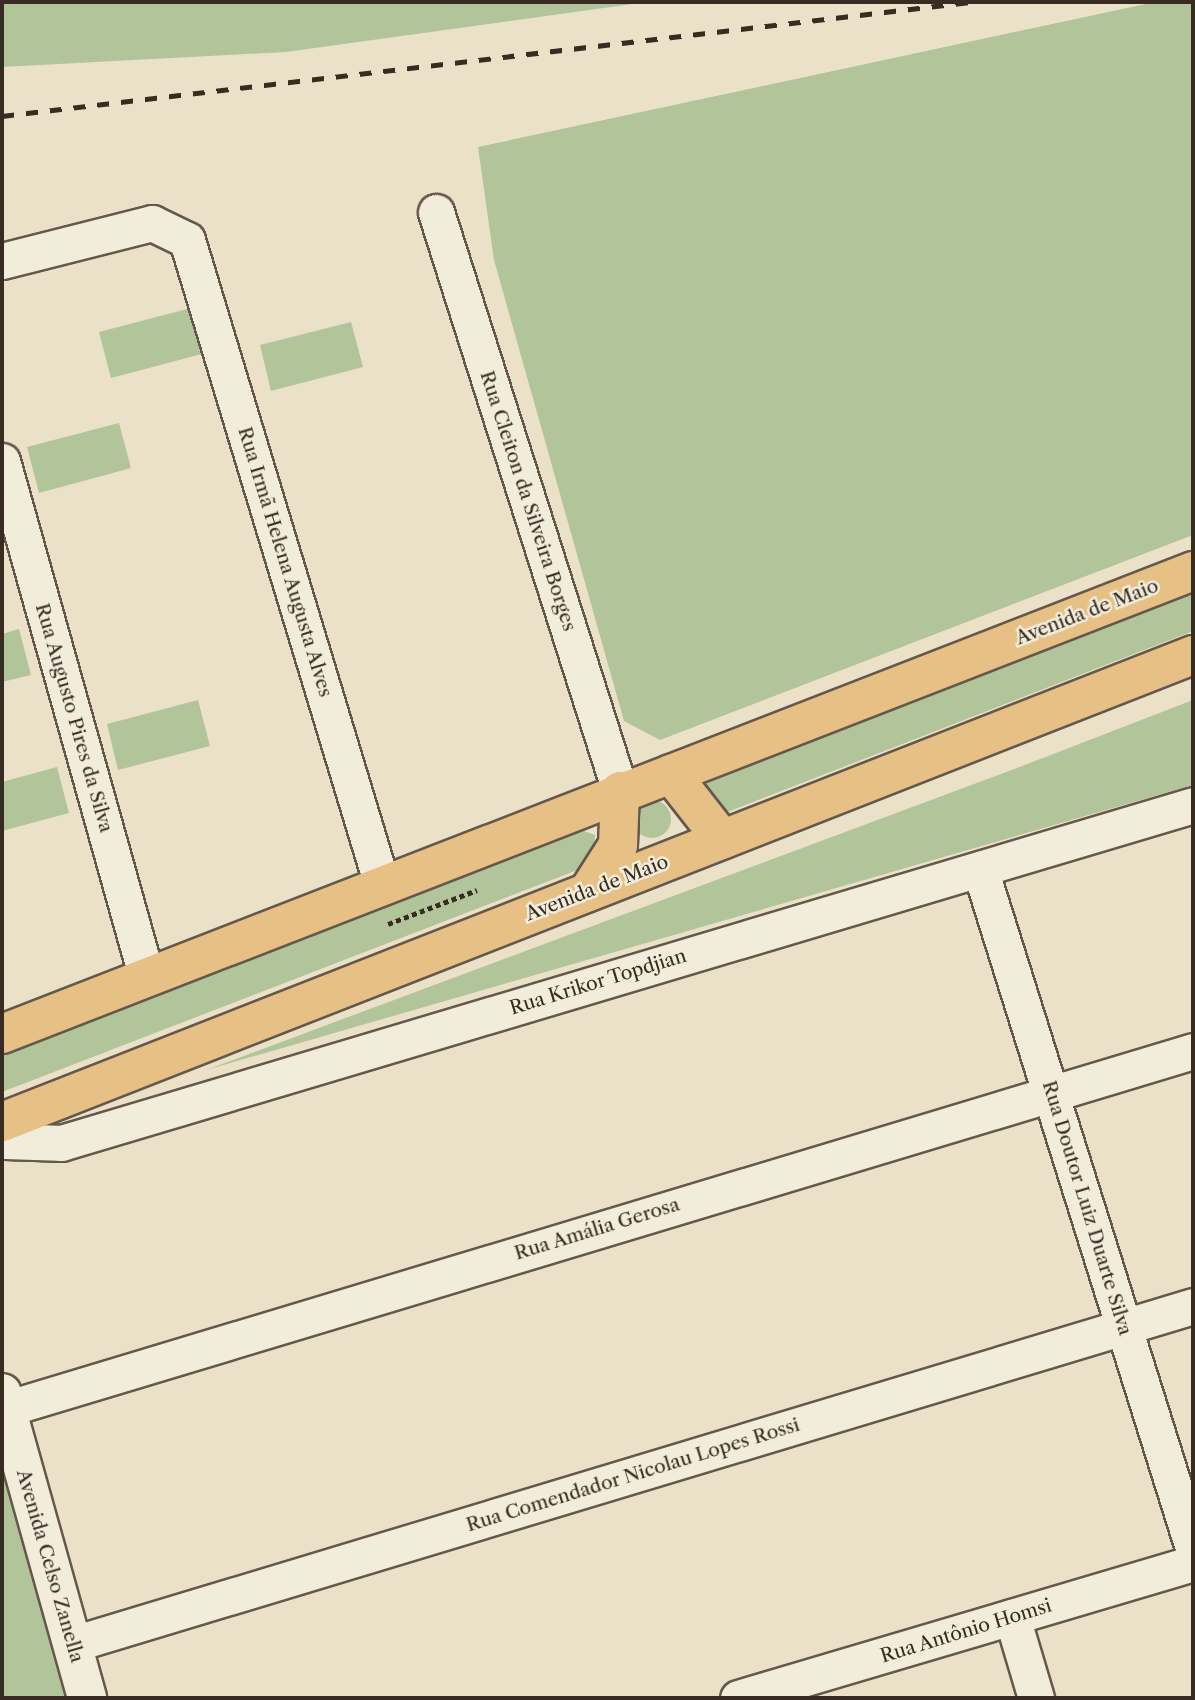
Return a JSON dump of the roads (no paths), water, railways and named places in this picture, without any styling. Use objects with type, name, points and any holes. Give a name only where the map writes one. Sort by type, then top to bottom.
[{"type":"main road","name":"Avenida de Maio","points":[[2,1034],[146,975],[1193,571]]},
{"type":"main road","name":"Avenida de Maio","points":[[2,1122],[1193,655]]},
{"type":"main road","points":[[671,774],[722,839]]},
{"type":"main road","points":[[588,892],[618,845],[620,791]]},
{"type":"street","name":"Rua Cleiton da Silveira Borges","points":[[436,212],[620,791]]},
{"type":"street","name":"Rua Irmã Helena Augusta Alves","points":[[2,261],[152,223],[187,240],[382,885]]},
{"type":"street","name":"Rua Augusto Pires da Silva","points":[[2,461],[146,975]]},
{"type":"street","name":"Rua Krikor Topdjian","points":[[2,1141],[61,1143],[1193,806]]},
{"type":"street","name":"Rua Doutor Luiz Duarte Silva","points":[[980,869],[1193,1548]]},
{"type":"street","name":"Rua Amália Gerosa","points":[[3,1404],[1193,1051]]},
{"type":"street","name":"Rua Comendador Nicolau Lopes Rossi","points":[[73,1644],[1193,1306]]},
{"type":"street","name":"Avenida Celso Zanella","points":[[3,1404],[87,1698]]},
{"type":"street","name":"Rua Antônio Homsi","points":[[738,1698],[1193,1563]]},
{"type":"street","points":[[1012,1617],[1036,1698]]},
{"type":"railway","points":[[2,116],[970,2]]}]
